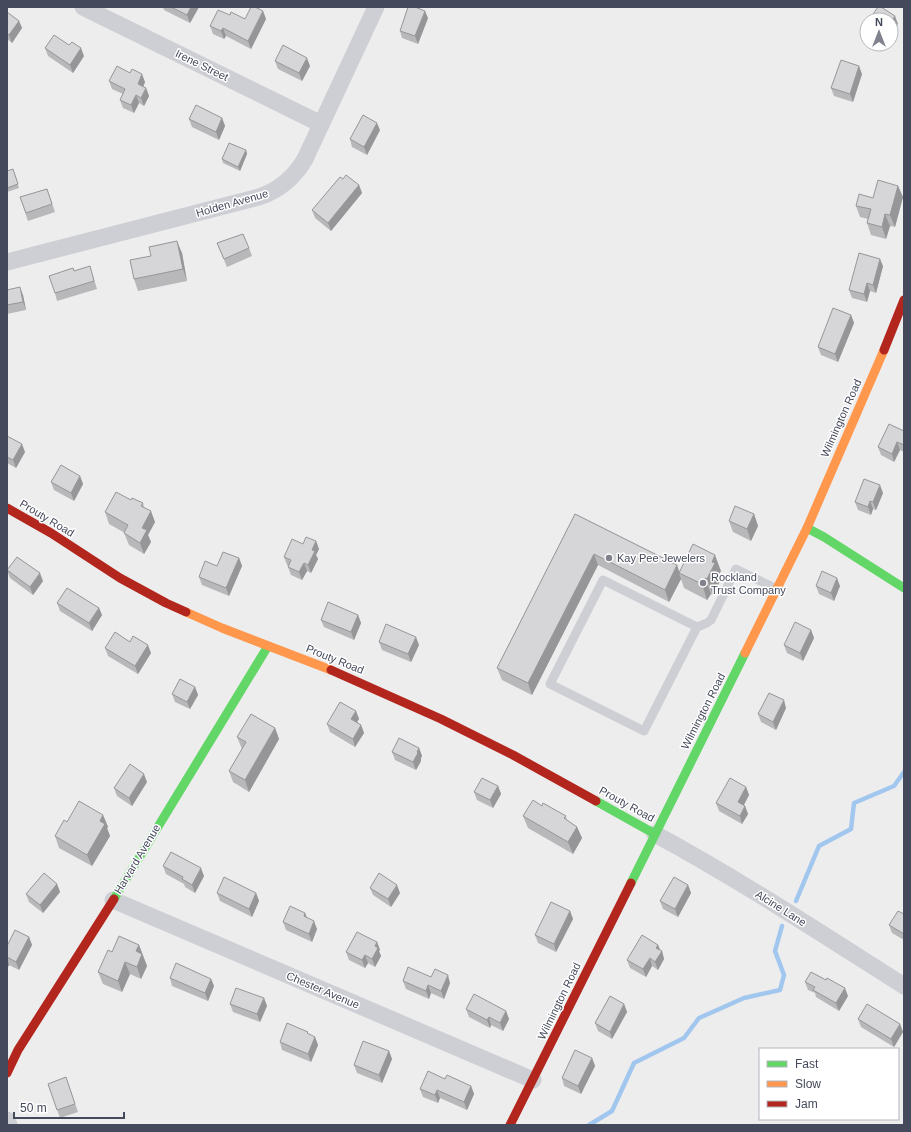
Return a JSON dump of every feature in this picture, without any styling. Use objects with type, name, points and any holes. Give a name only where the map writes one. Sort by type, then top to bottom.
[{"type":"street","name":"Irene Street","points":[[83,7],[321,124]]},
{"type":"street","name":"Holden Avenue","points":[[7,262],[267,194],[280,187],[297,172],[305,159],[376,7]]},
{"type":"street","name":"Wilmington Road","points":[[510,1125],[807,528],[864,398],[904,300]]},
{"type":"street","name":"Prouty Road","points":[[7,508],[146,593],[222,628],[326,668],[477,736],[558,779],[655,834]]},
{"type":"street","points":[[807,528],[824,537],[904,588]]},
{"type":"street","name":"Harvard Avenue","points":[[7,1073],[18,1050],[268,646]]},
{"type":"street","name":"Alcine Lane","points":[[655,834],[689,852],[785,910],[904,986]]},
{"type":"street","name":"Chester Avenue","points":[[112,900],[533,1080]]},
{"type":"street","points":[[7,1120],[9,1125]]},
{"type":"lane","points":[[697,627],[603,580],[550,684],[644,731],[697,627],[711,620],[736,569],[777,589]]},
{"type":"building","points":[[171,7],[191,7],[187,15]]},
{"type":"building","points":[[251,7],[255,7],[263,11],[248,41],[223,28],[221,31],[210,26],[218,10],[230,15],[231,12],[245,19]]},
{"type":"building","points":[[408,7],[415,7],[425,11],[415,36],[400,31]]},
{"type":"building","points":[[878,7],[881,7],[889,12],[875,12]]},
{"type":"building","points":[[7,12],[19,21],[9,35],[7,33]]},
{"type":"building","points":[[54,35],[69,45],[72,42],[81,48],[70,65],[45,48]]},
{"type":"building","points":[[283,45],[307,58],[299,73],[275,61]]},
{"type":"building","points":[[841,60],[859,66],[850,94],[831,88]]},
{"type":"building","points":[[117,66],[130,73],[132,69],[142,74],[138,84],[146,88],[141,98],[136,95],[131,105],[120,100],[125,89],[109,81]]},
{"type":"building","points":[[196,105],[222,118],[216,132],[189,119]]},
{"type":"building","points":[[363,115],[377,123],[364,147],[350,139]]},
{"type":"building","points":[[229,143],[246,150],[238,167],[222,159]]},
{"type":"building","points":[[13,169],[18,184],[7,188],[7,171]]},
{"type":"building","points":[[346,175],[359,185],[328,223],[312,210],[340,177],[343,179]]},
{"type":"building","points":[[878,180],[898,186],[890,215],[885,214],[882,227],[867,223],[871,209],[856,206],[859,194],[873,198]]},
{"type":"building","points":[[47,189],[52,204],[26,213],[20,197]]},
{"type":"building","points":[[243,234],[249,248],[224,259],[217,243]]},
{"type":"building","points":[[177,241],[183,269],[134,279],[130,260],[151,256],[149,247]]},
{"type":"building","points":[[859,253],[880,259],[873,285],[867,283],[864,294],[849,290]]},
{"type":"building","points":[[90,266],[94,281],[55,293],[49,276],[73,268],[74,271]]},
{"type":"building","points":[[20,287],[23,302],[7,305],[7,290]]},
{"type":"building","points":[[833,308],[851,315],[835,354],[818,347]]},
{"type":"building","points":[[889,424],[904,431],[904,445],[897,442],[892,454],[878,447]]},
{"type":"building","points":[[7,436],[22,444],[13,460],[7,457]]},
{"type":"building","points":[[61,465],[80,476],[71,493],[51,482]]},
{"type":"building","points":[[864,479],[880,485],[873,502],[870,501],[868,507],[855,502]]},
{"type":"building","points":[[116,492],[131,500],[132,498],[143,503],[141,506],[151,511],[142,528],[147,530],[140,543],[124,533],[128,525],[105,512]]},
{"type":"building","points":[[735,506],[754,514],[747,529],[729,521]]},
{"type":"building","points":[[575,514],[677,565],[665,590],[594,554],[528,683],[497,668]]},
{"type":"building","points":[[306,537],[316,541],[312,550],[315,551],[308,565],[304,563],[299,572],[288,567],[291,560],[284,557],[292,539],[303,544]]},
{"type":"building","points":[[693,544],[715,555],[712,562],[715,563],[707,579],[705,578],[702,584],[679,573]]},
{"type":"building","points":[[223,552],[239,558],[226,588],[199,577],[205,561],[217,566]]},
{"type":"building","points":[[17,557],[40,573],[30,587],[7,570]]},
{"type":"building","points":[[822,571],[837,578],[831,593],[816,586]]},
{"type":"building","points":[[67,588],[99,608],[89,623],[57,603]]},
{"type":"building","points":[[328,602],[358,615],[351,632],[321,620]]},
{"type":"building","points":[[795,622],[811,630],[800,653],[784,645]]},
{"type":"building","points":[[386,624],[416,637],[408,654],[379,642]]},
{"type":"building","points":[[115,632],[130,642],[133,636],[148,645],[135,666],[105,648]]},
{"type":"building","points":[[180,679],[195,687],[187,702],[172,694]]},
{"type":"building","points":[[769,693],[784,700],[773,722],[758,714]]},
{"type":"building","points":[[340,702],[356,711],[351,719],[361,725],[353,739],[327,724]]},
{"type":"building","points":[[251,714],[275,728],[245,780],[229,771],[246,742],[237,737]]},
{"type":"building","points":[[399,738],[419,748],[413,762],[392,752]]},
{"type":"building","points":[[130,764],[144,774],[129,798],[114,788]]},
{"type":"building","points":[[482,778],[498,786],[490,800],[474,792]]},
{"type":"building","points":[[730,778],[746,787],[738,802],[745,806],[740,816],[716,803]]},
{"type":"building","points":[[533,800],[542,806],[543,803],[566,816],[564,818],[577,827],[568,842],[523,816]]},
{"type":"building","points":[[79,801],[103,815],[100,821],[105,824],[87,855],[55,836],[64,820],[67,822]]},
{"type":"building","points":[[171,852],[201,868],[192,885],[182,879],[183,877],[163,866]]},
{"type":"building","points":[[44,873],[57,884],[40,905],[26,894]]},
{"type":"building","points":[[379,873],[397,885],[388,899],[370,888]]},
{"type":"building","points":[[224,877],[256,893],[249,909],[217,893]]},
{"type":"building","points":[[674,877],[688,885],[675,909],[660,901]]},
{"type":"building","points":[[551,902],[570,911],[554,944],[535,935]]},
{"type":"building","points":[[290,906],[305,913],[304,916],[314,921],[309,934],[283,922]]},
{"type":"building","points":[[898,911],[904,914],[904,934],[889,925]]},
{"type":"building","points":[[15,930],[29,937],[16,962],[7,957],[7,946]]},
{"type":"building","points":[[357,932],[377,942],[375,946],[378,948],[372,959],[365,955],[362,960],[346,952]]},
{"type":"building","points":[[642,935],[658,945],[656,948],[662,951],[655,962],[650,958],[643,969],[627,960]]},
{"type":"building","points":[[119,936],[139,945],[136,951],[142,954],[137,967],[125,962],[118,981],[98,972],[108,950],[112,952]]},
{"type":"building","points":[[176,963],[211,979],[205,993],[170,978]]},
{"type":"building","points":[[408,967],[431,977],[435,969],[448,975],[441,991],[428,985],[426,991],[403,981]]},
{"type":"building","points":[[811,972],[826,980],[827,978],[845,988],[836,1003],[813,990],[815,987],[805,982]]},
{"type":"building","points":[[236,988],[264,998],[257,1014],[230,1004]]},
{"type":"building","points":[[474,994],[506,1011],[500,1023],[489,1017],[487,1020],[466,1009]]},
{"type":"building","points":[[610,996],[624,1004],[610,1032],[595,1023]]},
{"type":"building","points":[[867,1004],[900,1024],[891,1039],[858,1019]]},
{"type":"building","points":[[287,1023],[308,1032],[307,1033],[315,1037],[308,1054],[280,1042]]},
{"type":"building","points":[[363,1041],[389,1051],[379,1075],[354,1065]]},
{"type":"building","points":[[575,1050],[592,1058],[578,1086],[562,1078]]},
{"type":"building","points":[[428,1071],[445,1079],[447,1075],[471,1086],[464,1102],[437,1090],[435,1095],[420,1089]]},
{"type":"building","points":[[66,1077],[75,1104],[57,1110],[48,1084]]},
{"type":"waterway","points":[[796,901],[819,846],[851,829],[854,803],[894,786],[904,772]]},
{"type":"waterway","points":[[589,1125],[612,1111],[634,1063],[684,1038],[699,1018],[744,998],[780,990],[784,975],[775,951],[782,926]]},
{"type":"traffic: fast","points":[[807,528],[824,537],[904,588]]},
{"type":"traffic: fast","points":[[114,899],[268,646]]},
{"type":"traffic: fast","points":[[631,883],[745,653]]},
{"type":"traffic: fast","points":[[596,801],[655,834]]},
{"type":"traffic: slow","points":[[745,653],[807,528],[884,350]]},
{"type":"traffic: slow","points":[[186,612],[222,628],[331,670]]},
{"type":"traffic: jam","points":[[884,350],[904,300]]},
{"type":"traffic: jam","points":[[7,508],[51,533],[120,578],[186,612]]},
{"type":"traffic: jam","points":[[331,670],[441,719],[513,755],[596,801]]},
{"type":"traffic: jam","points":[[510,1125],[631,883]]},
{"type":"traffic: jam","points":[[7,1073],[18,1050],[114,899]]},
{"type":"place","name":"Kay Pee Jewelers","points":[[609,558]]},
{"type":"place","name":"Rockland Trust Company","points":[[703,583]]}]
